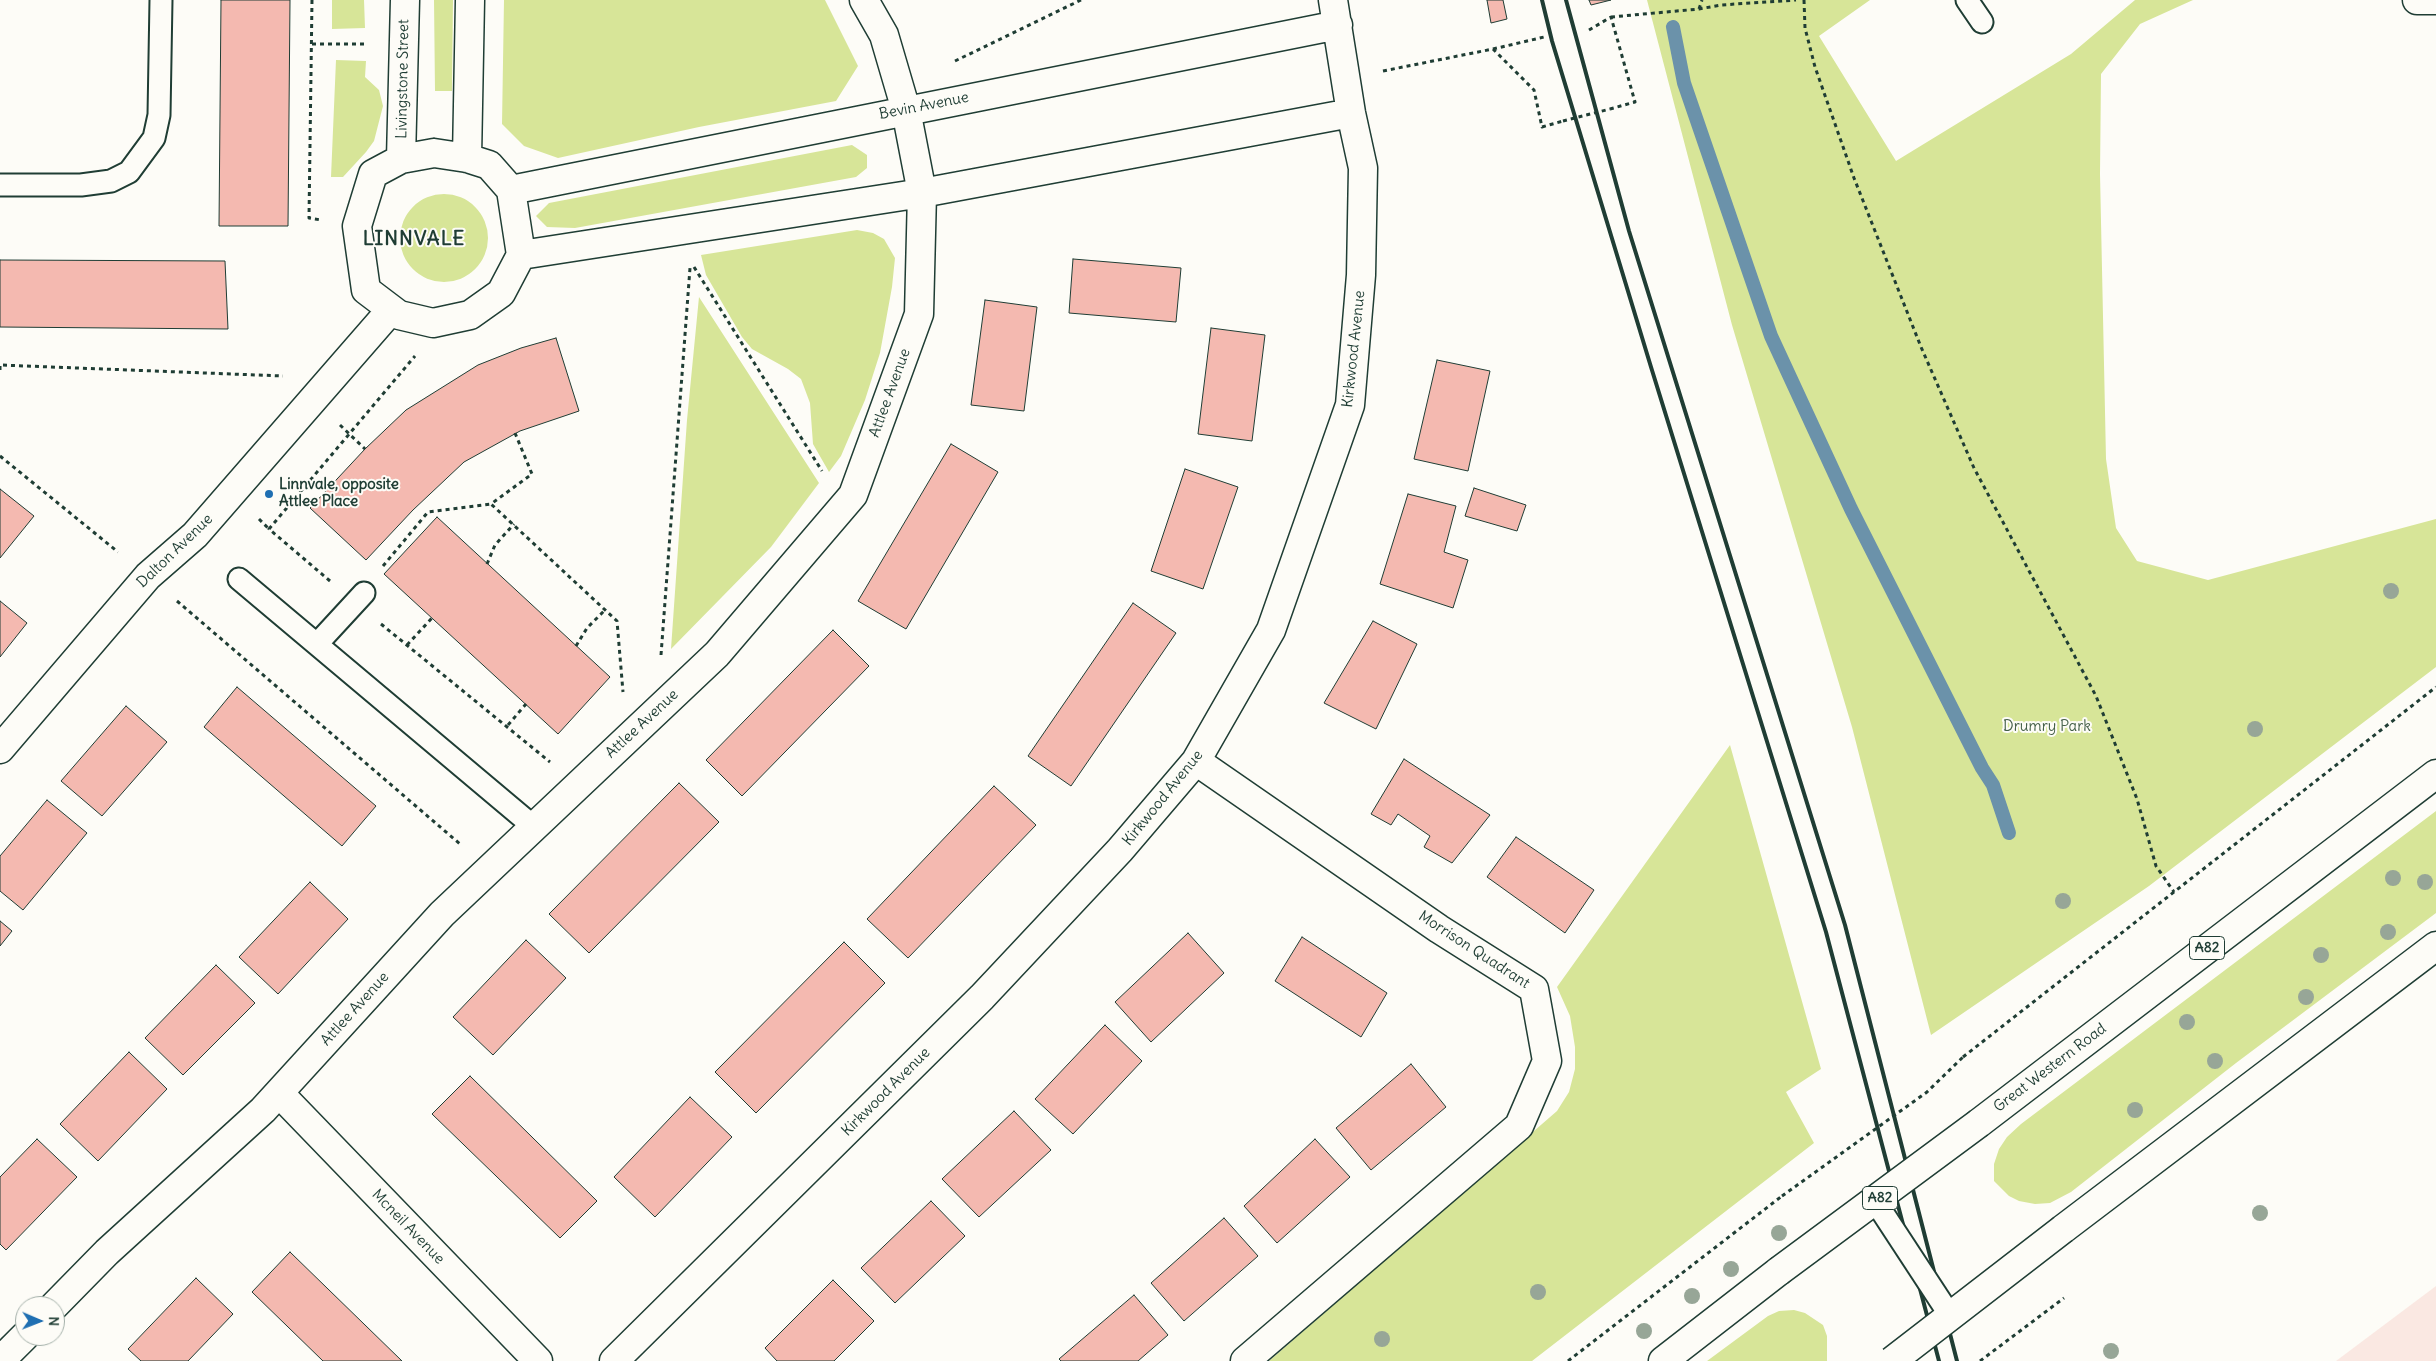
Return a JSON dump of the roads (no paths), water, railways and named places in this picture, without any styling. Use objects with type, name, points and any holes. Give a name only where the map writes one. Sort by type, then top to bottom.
[{"type":"street","name":"Livingstone Street","points":[[401,159],[405,0]]},
{"type":"street","points":[[467,158],[470,0]]},
{"type":"street","name":"Attlee Avenue","points":[[64,1296],[106,1252],[263,1110],[442,914],[717,654],[853,494],[919,314],[922,193],[902,97],[884,36],[864,0]]},
{"type":"street","points":[[2416,0],[2436,0]]},
{"type":"street","name":"Bevin Avenue","points":[[511,190],[902,97],[1336,13]]},
{"type":"street","name":"Kirkwood Avenue","points":[[614,1361],[982,997],[1120,850],[1196,761],[1271,630],[1350,405],[1361,275],[1363,168],[1351,113],[1336,13]]},
{"type":"street","points":[[511,190],[520,255],[922,193],[1351,113]]},
{"type":"street","name":"Livingstone Street","points":[[511,190],[489,165],[467,158],[434,153],[401,159],[373,174],[357,226],[366,290],[399,315],[433,323],[470,315],[501,293],[520,255]]},
{"type":"street","name":"Dalton Avenue","points":[[0,749],[148,576],[195,535],[391,310]]},
{"type":"street","name":"Morrison Quadrant","points":[[1196,761],[1439,929],[1534,989],[1547,1061],[1518,1126],[1246,1361]]},
{"type":"street","name":"Great Western Road","points":[[1663,1361],[1779,1271],[1979,1123],[2436,774]]},
{"type":"street","points":[[1892,1361],[2436,946]]},
{"type":"street","name":"Mcneil Avenue","points":[[279,1093],[538,1361]]},
{"type":"street","points":[[0,1361],[15,1346]]},
{"type":"lane","points":[[0,185],[96,183],[111,181],[129,172],[154,138],[159,115],[161,0]]},
{"type":"lane","points":[[1967,0],[1982,22]]},
{"type":"lane","points":[[238,578],[534,827]]},
{"type":"lane","points":[[316,644],[360,598]]},
{"type":"lane","points":[[1875,1201],[1951,1317]]},
{"type":"waterway","points":[[1673,27],[1684,83],[1771,336],[1851,509],[1982,768],[1993,785],[2009,833]]},
{"type":"railway","points":[[1542,0],[1552,41],[1651,367],[1826,932],[1939,1361]]},
{"type":"railway","points":[[1566,0],[1629,231],[1845,925],[1957,1361]]},
{"type":"place","name":"Linnvale, opposite Attlee Place","points":[[269,494]]},
{"type":"district","name":"LINNVALE","points":[[414,239]]},
{"type":"park label","name":"Drumry Park","points":[[2047,727]]}]
